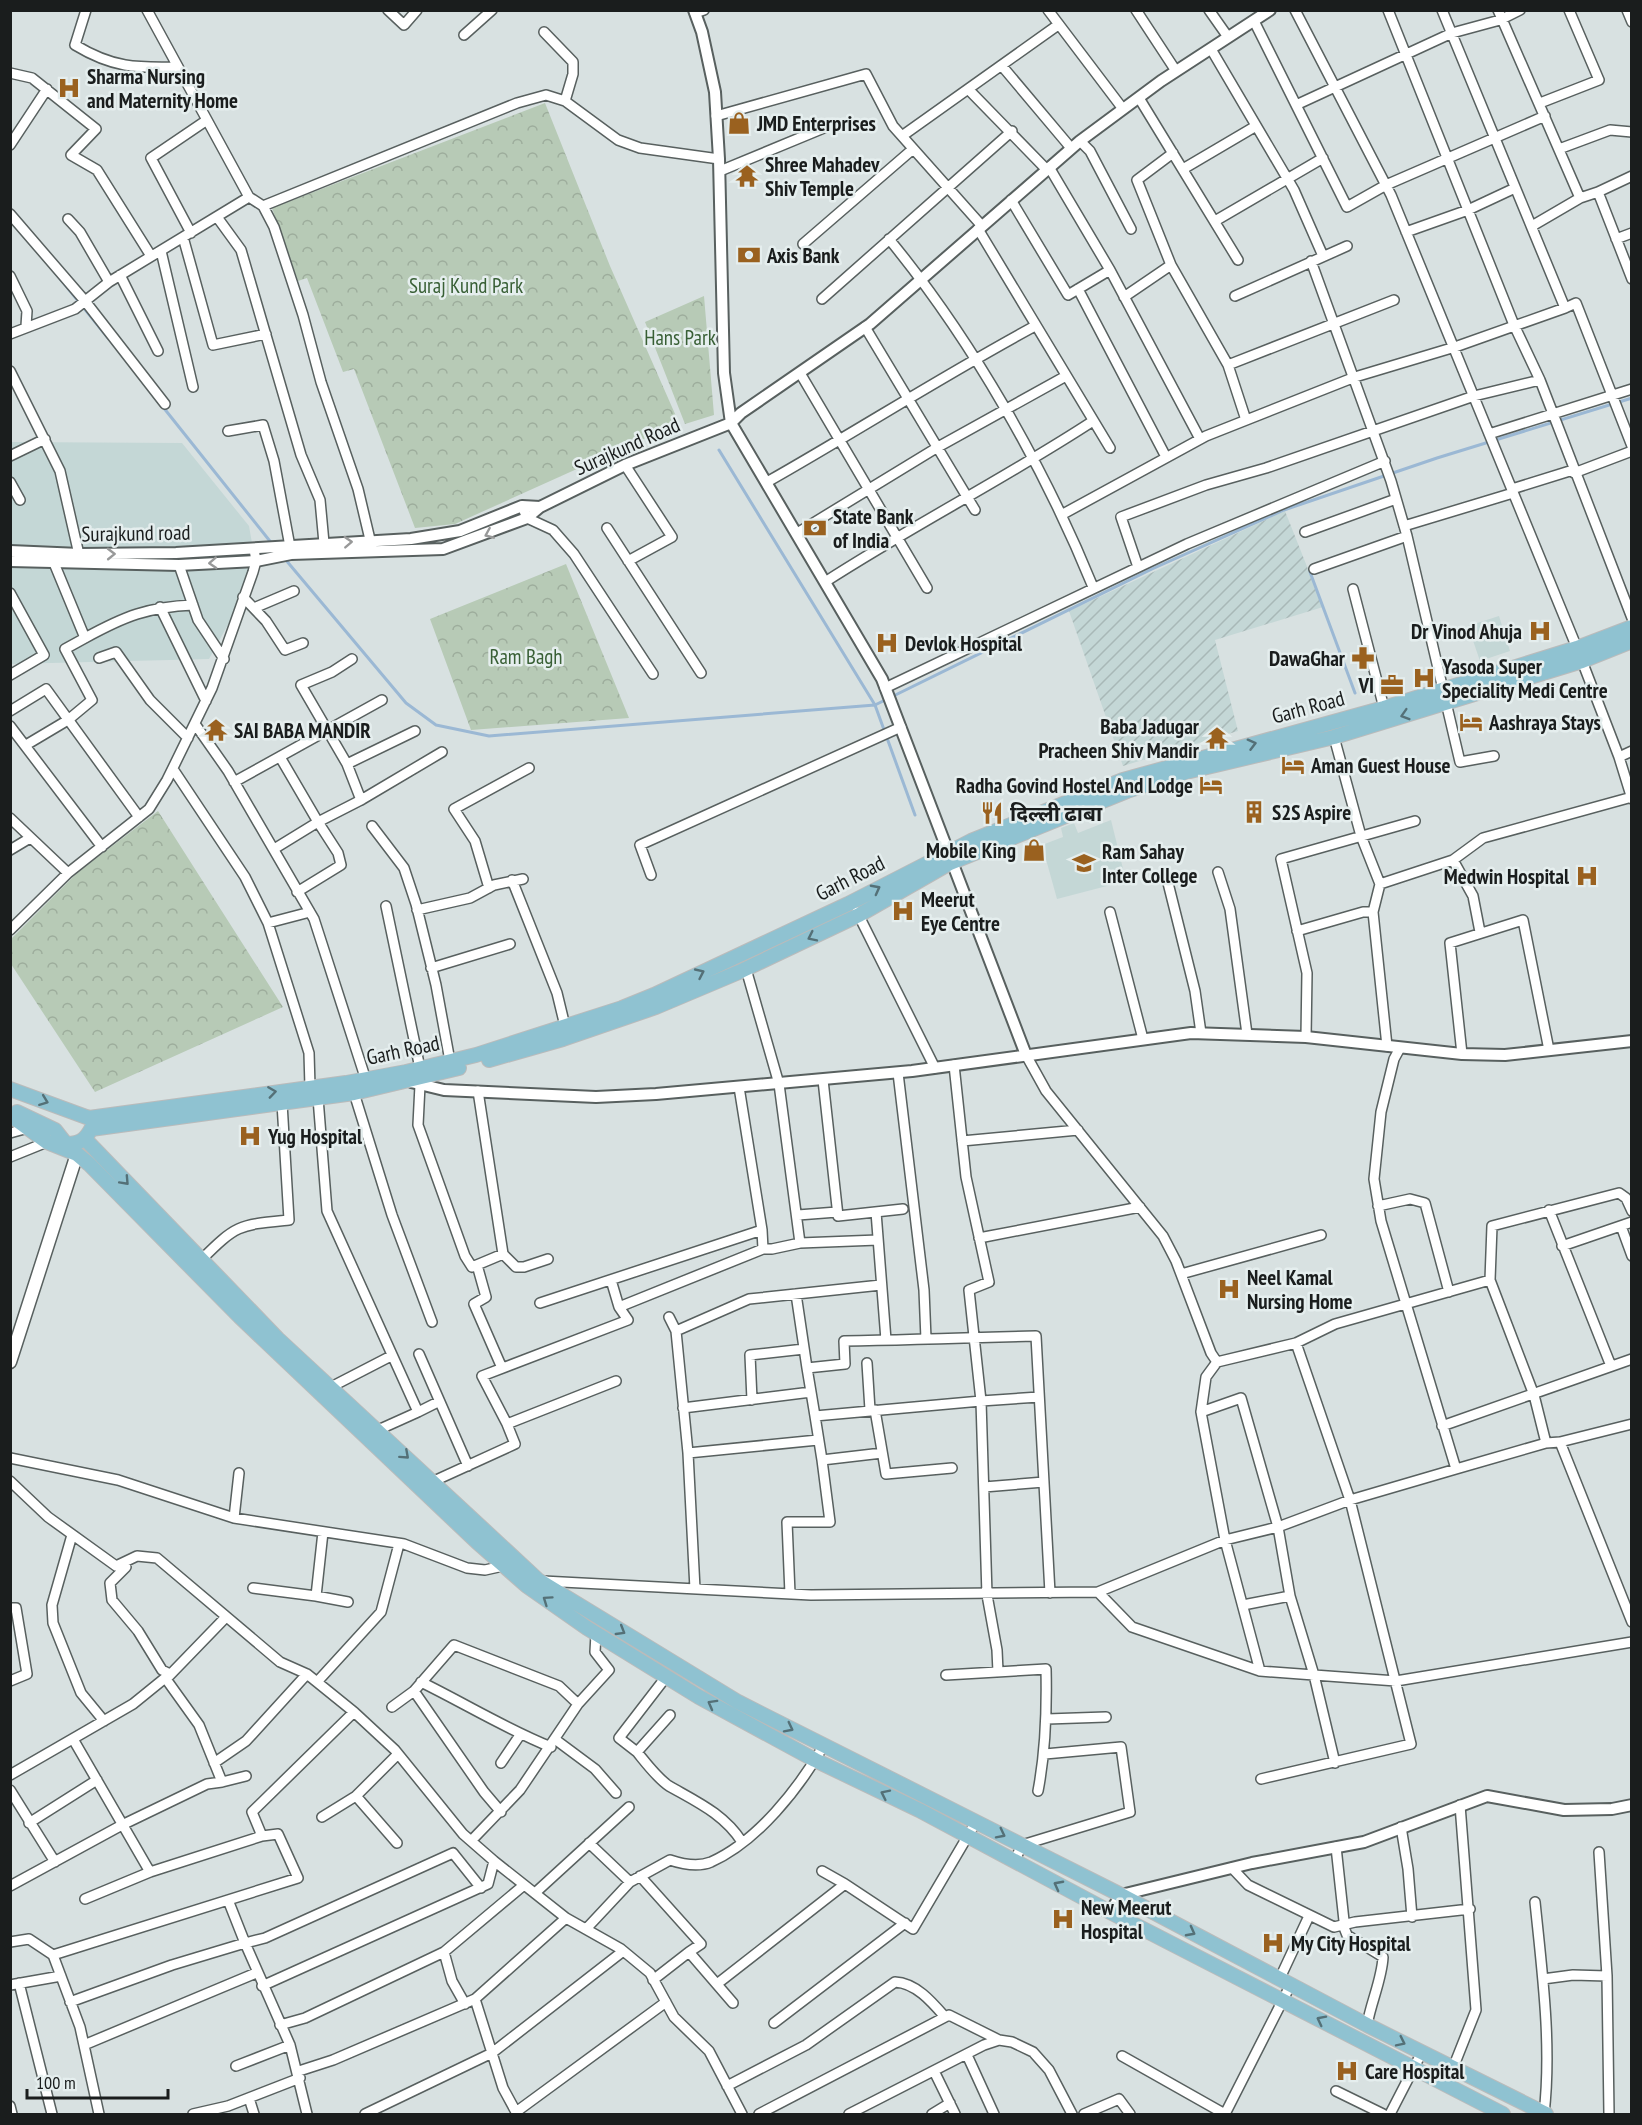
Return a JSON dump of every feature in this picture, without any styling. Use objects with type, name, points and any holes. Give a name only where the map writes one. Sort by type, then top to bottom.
[{"type":"main road","name":"Garh Road","points":[[1125,785],[1334,737],[1443,697],[1579,654],[1606,644],[1632,627]]},
{"type":"main road","name":"Garh Road","points":[[1606,644],[1632,642]]},
{"type":"main road","name":"Garh Road","points":[[671,994],[852,902],[974,846],[1125,785],[1384,708],[1443,697]]},
{"type":"main road","points":[[1330,723],[1334,737]]},
{"type":"main road","name":"Garh Road","points":[[86,1124],[314,1093],[354,1093],[538,1040],[627,1012],[671,994],[746,969],[859,915],[948,858]]},
{"type":"main road","name":"Garh Road","points":[[233,1103],[282,1103],[366,1080],[416,1077],[450,1061],[538,1040],[566,1026],[627,1012]]},
{"type":"main road","points":[[10,1089],[86,1124],[244,1313]]},
{"type":"main road","points":[[10,1109],[55,1130],[66,1144],[76,1144],[86,1124]]},
{"type":"main road","points":[[10,1115],[47,1142],[77,1154],[507,1561],[596,1634],[661,1674],[815,1760],[919,1810],[968,1838],[1503,2115]]},
{"type":"main road","points":[[10,1362],[77,1154]]},
{"type":"main road","points":[[327,1391],[378,1431],[434,1481],[507,1561]]},
{"type":"main road","points":[[533,1583],[738,1702],[1121,1895],[1367,2025],[1545,2114]]},
{"type":"main road","points":[[661,1674],[664,1657]]},
{"type":"street","points":[[86,10],[75,45],[89,54],[132,69],[178,67]]},
{"type":"street","points":[[147,10],[249,197],[263,206],[274,227],[303,315],[321,382],[358,489],[371,546]]},
{"type":"street","points":[[388,10],[404,25],[417,10]]},
{"type":"street","points":[[464,35],[492,10]]},
{"type":"street","points":[[1136,10],[1176,71]]},
{"type":"street","points":[[1209,10],[1228,37]]},
{"type":"street","name":"Surajkund Road","points":[[371,546],[443,549],[468,542],[527,518],[540,507],[625,465],[731,423],[741,413],[865,327],[1075,145],[1176,71],[1270,10]]},
{"type":"street","points":[[1295,10],[1386,185],[1455,347],[1579,654],[1619,757],[1631,798],[1483,838],[1453,860],[1380,884]]},
{"type":"street","points":[[1388,10],[1514,325],[1540,380],[1573,472],[1632,618]]},
{"type":"street","points":[[1442,10],[1565,308]]},
{"type":"street","points":[[1296,105],[1452,33],[1520,10]]},
{"type":"street","points":[[1540,103],[1599,80],[1569,10]]},
{"type":"street","points":[[1627,10],[1632,21]]},
{"type":"street","points":[[697,11],[714,92],[716,116],[720,171],[724,373],[731,423],[797,532],[885,688],[948,858],[1026,1056],[1046,1091],[1163,1236],[1181,1274],[1211,1353],[1217,1362]]},
{"type":"street","points":[[1050,11],[1058,25],[1123,109]]},
{"type":"street","points":[[1500,15],[1580,198]]},
{"type":"street","points":[[1254,21],[1347,207],[1386,185],[1545,116]]},
{"type":"street","points":[[902,136],[1058,25]]},
{"type":"street","points":[[544,32],[573,62],[573,74],[565,101]]},
{"type":"street","points":[[1211,49],[1288,180],[1323,256]]},
{"type":"street","points":[[1002,66],[1075,145],[1090,151],[1131,229]]},
{"type":"street","points":[[10,73],[32,78],[96,129],[71,155],[97,170],[152,256]]},
{"type":"street","points":[[716,116],[866,74],[893,126],[980,228],[1035,326],[1110,448]]},
{"type":"street","points":[[10,145],[47,89]]},
{"type":"street","points":[[968,89],[1048,168],[1110,270],[1200,439]]},
{"type":"street","points":[[263,206],[517,103],[546,96],[565,101],[618,140],[640,148],[719,159]]},
{"type":"street","points":[[1138,98],[1184,169],[1238,260]]},
{"type":"street","points":[[207,120],[151,158],[187,235],[213,345],[266,334]]},
{"type":"street","points":[[720,171],[831,125]]},
{"type":"street","points":[[1184,169],[1256,126]]},
{"type":"street","points":[[1559,149],[1610,130],[1632,132]]},
{"type":"street","points":[[822,299],[1012,131]]},
{"type":"street","points":[[803,244],[913,149]]},
{"type":"street","points":[[1173,153],[1137,180],[1171,265],[1228,365],[1246,420]]},
{"type":"street","points":[[1215,221],[1323,158]]},
{"type":"street","points":[[1532,226],[1580,198],[1632,176]]},
{"type":"street","points":[[1406,232],[1468,210],[1515,188]]},
{"type":"street","points":[[1598,192],[1632,279]]},
{"type":"street","points":[[10,334],[81,304],[109,282],[249,197]]},
{"type":"street","points":[[1011,200],[1068,295],[1110,270]]},
{"type":"street","points":[[10,214],[81,304],[165,404]]},
{"type":"street","points":[[217,216],[241,250],[301,455],[320,500],[324,543]]},
{"type":"street","points":[[68,219],[80,232],[109,282]]},
{"type":"street","points":[[1616,239],[1632,233]]},
{"type":"street","points":[[889,239],[922,279],[1005,411],[1063,514],[1093,587]]},
{"type":"street","points":[[1235,296],[1347,246]]},
{"type":"street","points":[[161,251],[193,387]]},
{"type":"street","points":[[1311,261],[1375,430],[1406,531],[1460,762],[1494,756]]},
{"type":"street","points":[[1124,297],[1171,265]]},
{"type":"street","points":[[120,275],[158,351]]},
{"type":"street","points":[[10,276],[27,311],[26,326]]},
{"type":"street","points":[[1078,289],[1166,457]]},
{"type":"street","points":[[1228,365],[1394,300]]},
{"type":"street","points":[[1063,514],[1200,439],[1246,420],[1355,377],[1455,347],[1576,303],[1632,446]]},
{"type":"street","points":[[767,482],[840,441],[974,359],[1035,326]]},
{"type":"street","points":[[865,327],[975,510]]},
{"type":"street","points":[[10,371],[60,471],[80,559]]},
{"type":"street","points":[[800,373],[927,588]]},
{"type":"street","points":[[797,532],[938,447],[1066,376]]},
{"type":"street","points":[[1138,567],[1121,517],[1206,485],[1266,468],[1474,396],[1540,380]]},
{"type":"street","points":[[1489,434],[1632,389]]},
{"type":"street","points":[[825,582],[896,536],[1033,460],[1093,421]]},
{"type":"street","points":[[228,431],[263,425],[274,461],[289,551]]},
{"type":"street","points":[[10,456],[45,439]]},
{"type":"street","points":[[1314,568],[1513,491],[1632,451]]},
{"type":"street","points":[[885,688],[1093,587],[1386,464]]},
{"type":"street","points":[[625,465],[672,537],[628,561]]},
{"type":"street","points":[[10,482],[20,500]]},
{"type":"street","points":[[1305,532],[1396,499]]},
{"type":"street","points":[[522,506],[527,518],[553,530],[574,554],[653,674]]},
{"type":"street","points":[[10,561],[54,562],[80,559],[180,565],[257,553],[371,546],[460,531],[522,506],[540,507]]},
{"type":"street","points":[[607,528],[701,673]]},
{"type":"street","points":[[257,553],[271,557],[324,543],[371,546]]},
{"type":"street","name":"Surajkund road","points":[[10,551],[80,559],[257,553]]},
{"type":"street","points":[[10,930],[68,873],[149,809],[195,724],[224,659],[257,553]]},
{"type":"street","points":[[54,562],[85,638]]},
{"type":"street","points":[[180,565],[198,620],[224,659]]},
{"type":"street","points":[[1353,589],[1384,708]]},
{"type":"street","points":[[254,608],[294,591]]},
{"type":"street","points":[[10,593],[44,655],[10,675]]},
{"type":"street","points":[[243,597],[266,621],[285,650],[303,643]]},
{"type":"street","points":[[26,745],[68,720],[92,700],[66,650],[115,622],[160,607],[193,605]]},
{"type":"street","points":[[160,607],[206,701]]},
{"type":"street","points":[[99,658],[116,652],[150,700],[188,738]]},
{"type":"street","points":[[352,659],[332,672],[301,685],[347,764],[361,800]]},
{"type":"street","points":[[10,711],[46,688],[140,817]]},
{"type":"street","points":[[234,782],[382,700]]},
{"type":"street","points":[[195,724],[234,782],[310,912],[328,958],[366,1080]]},
{"type":"street","points":[[10,726],[102,847]]},
{"type":"street","points":[[651,875],[640,845],[901,727]]},
{"type":"street","points":[[347,764],[415,731]]},
{"type":"street","points":[[1334,737],[1361,836],[1380,884],[1373,912],[1387,1046]]},
{"type":"street","points":[[1619,757],[1632,751]]},
{"type":"street","points":[[274,849],[442,752]]},
{"type":"street","points":[[280,757],[338,853],[341,866],[297,892]]},
{"type":"street","points":[[489,888],[475,841],[454,809],[529,768]]},
{"type":"street","points":[[172,769],[245,877],[268,923],[309,1053],[327,1211],[418,1412]]},
{"type":"street","points":[[10,818],[68,873]]},
{"type":"street","points":[[1306,1037],[1307,973],[1281,859],[1415,821]]},
{"type":"street","points":[[372,826],[404,868],[431,968],[450,1061]]},
{"type":"street","points":[[10,850],[30,838]]},
{"type":"street","points":[[1453,860],[1473,896],[1480,932]]},
{"type":"street","points":[[1218,872],[1230,909],[1247,1034]]},
{"type":"street","points":[[417,910],[470,898],[489,888],[512,880],[523,879]]},
{"type":"street","points":[[512,880],[557,993],[566,1026]]},
{"type":"street","points":[[1168,883],[1195,991],[1202,1033]]},
{"type":"street","points":[[852,902],[935,1068]]},
{"type":"street","points":[[386,906],[416,1077],[418,1125],[465,1256],[472,1267],[503,1254]]},
{"type":"street","points":[[268,923],[310,912]]},
{"type":"street","points":[[1110,912],[1143,1039]]},
{"type":"street","points":[[1297,931],[1363,912],[1373,912]]},
{"type":"street","points":[[1462,1054],[1450,943],[1523,920],[1549,1050]]},
{"type":"street","points":[[431,968],[510,944]]},
{"type":"street","points":[[746,969],[780,1084],[800,1243]]},
{"type":"street","points":[[416,1077],[444,1090],[596,1097],[898,1073],[1202,1033],[1306,1037],[1462,1054],[1505,1055],[1632,1041]]},
{"type":"street","points":[[1400,1048],[1394,1059],[1381,1112],[1374,1179],[1378,1206],[1413,1333],[1456,1469]]},
{"type":"street","points":[[954,1065],[966,1177],[989,1282],[969,1290],[981,1401],[987,1595],[997,1650],[998,1672]]},
{"type":"street","points":[[898,1073],[924,1290],[926,1339]]},
{"type":"street","points":[[823,1080],[838,1216]]},
{"type":"street","points":[[739,1087],[763,1249]]},
{"type":"street","points":[[478,1091],[503,1254],[516,1267],[524,1267],[548,1259]]},
{"type":"street","points":[[354,1093],[393,1215],[432,1322]]},
{"type":"street","points":[[201,1260],[227,1234],[244,1224],[289,1220],[282,1103]]},
{"type":"street","points":[[10,1133],[28,1128]]},
{"type":"street","points":[[962,1141],[1078,1130]]},
{"type":"street","points":[[10,1157],[47,1142]]},
{"type":"street","points":[[1546,1443],[1534,1395],[1490,1280],[1492,1226],[1619,1193],[1626,1198],[1632,1211]]},
{"type":"street","points":[[1378,1206],[1410,1199],[1425,1203],[1449,1293]]},
{"type":"street","points":[[979,1238],[1140,1208]]},
{"type":"street","points":[[838,1216],[903,1209]]},
{"type":"street","points":[[1549,1210],[1611,1366]]},
{"type":"street","points":[[798,1215],[837,1212],[838,1216]]},
{"type":"street","points":[[876,1212],[886,1340]]},
{"type":"street","points":[[1562,1246],[1632,1222]]},
{"type":"street","points":[[1621,1226],[1632,1256]]},
{"type":"street","points":[[540,1303],[762,1230]]},
{"type":"street","points":[[1181,1274],[1321,1235]]},
{"type":"street","points":[[619,1307],[763,1249],[772,1250],[800,1243],[878,1240]]},
{"type":"street","points":[[477,1265],[486,1297],[474,1304],[502,1368]]},
{"type":"street","points":[[434,1481],[515,1444],[482,1376],[628,1320],[619,1307],[611,1280]]},
{"type":"street","points":[[1260,1671],[1225,1540],[1202,1412],[1206,1377],[1217,1362],[1296,1343],[1335,1324],[1490,1280]]},
{"type":"street","points":[[675,1331],[749,1299],[881,1285]]},
{"type":"street","points":[[790,1594],[787,1522],[830,1522],[796,1294]]},
{"type":"street","points":[[669,1317],[675,1331],[688,1453],[695,1589]]},
{"type":"street","points":[[807,1368],[845,1364],[844,1341],[1036,1336],[1050,1593]]},
{"type":"street","points":[[1261,1779],[1411,1744],[1350,1500],[1296,1343]]},
{"type":"street","points":[[752,1400],[750,1355],[804,1349]]},
{"type":"street","points":[[418,1354],[468,1466]]},
{"type":"street","points":[[327,1391],[391,1356]]},
{"type":"street","points":[[1442,1426],[1632,1359]]},
{"type":"street","points":[[867,1363],[870,1410],[875,1410]]},
{"type":"street","points":[[507,1424],[616,1381]]},
{"type":"street","points":[[683,1408],[811,1392]]},
{"type":"street","points":[[815,1416],[1039,1397]]},
{"type":"street","points":[[1202,1412],[1240,1398],[1278,1527],[1290,1596],[1314,1675],[1335,1763]]},
{"type":"street","points":[[378,1431],[438,1402]]},
{"type":"street","points":[[875,1410],[886,1474],[952,1468]]},
{"type":"street","points":[[533,1583],[790,1594],[987,1595],[1098,1592],[1225,1540],[1278,1527],[1350,1500],[1546,1443],[1560,1442],[1632,1424]]},
{"type":"street","points":[[688,1453],[818,1440]]},
{"type":"street","points":[[1560,1442],[1632,1622]]},
{"type":"street","points":[[822,1460],[882,1453]]},
{"type":"street","points":[[10,1458],[118,1480],[234,1518],[399,1544],[467,1568],[485,1570],[507,1561]]},
{"type":"street","points":[[234,1518],[239,1473]]},
{"type":"street","points":[[10,1481],[48,1517],[116,1566],[137,1556],[157,1558],[280,1662],[307,1674],[354,1712],[398,1754],[471,1841],[566,1918],[621,1949],[650,1973],[674,2017],[709,2051],[742,2115]]},
{"type":"street","points":[[984,1486],[1044,1482]]},
{"type":"street","points":[[316,1596],[322,1532]]},
{"type":"street","points":[[72,1534],[52,1605],[53,1623],[81,1693],[104,1721]]},
{"type":"street","points":[[317,1682],[381,1612],[399,1544]]},
{"type":"street","points":[[130,1559],[110,1583],[112,1600],[138,1631],[162,1670],[170,1674]]},
{"type":"street","points":[[253,1588],[348,1602]]},
{"type":"street","points":[[1098,1592],[1132,1627],[1260,1671],[1396,1681],[1632,1642]]},
{"type":"street","points":[[1243,1605],[1290,1596]]},
{"type":"street","points":[[10,1608],[16,1608],[27,1674],[10,1681]]},
{"type":"street","points":[[10,1775],[134,1704],[170,1674],[226,1617]]},
{"type":"street","points":[[471,1841],[501,1812],[553,1744],[578,1704],[609,1670],[595,1652],[596,1634]]},
{"type":"street","points":[[392,1707],[414,1690],[454,1645],[559,1686],[578,1704]]},
{"type":"street","points":[[946,1675],[1046,1669],[1045,1754],[1038,1791]]},
{"type":"street","points":[[170,1674],[166,1679],[199,1725],[222,1782]]},
{"type":"street","points":[[214,1763],[246,1741],[307,1674]]},
{"type":"street","points":[[661,1674],[619,1738],[637,1752],[667,1785],[686,1794],[731,1825],[742,1842]]},
{"type":"street","points":[[421,1682],[486,1714],[520,1735],[553,1744],[595,1769],[616,1793]]},
{"type":"street","points":[[414,1690],[484,1792],[501,1812]]},
{"type":"street","points":[[262,1836],[252,1812],[354,1712]]},
{"type":"street","points":[[637,1752],[670,1715]]},
{"type":"street","points":[[1047,1719],[1106,1717]]},
{"type":"street","points":[[501,1763],[520,1735]]},
{"type":"street","points":[[73,1739],[150,1872]]},
{"type":"street","points":[[585,1929],[630,1882],[640,1876],[670,1860],[683,1864],[710,1863],[742,1842],[778,1810],[824,1745]]},
{"type":"street","points":[[1014,1862],[1022,1845],[1130,1812],[1120,1747],[1045,1754]]},
{"type":"street","points":[[322,1817],[356,1796],[398,1754]]},
{"type":"street","points":[[10,1886],[122,1825],[207,1784],[246,1776]]},
{"type":"street","points":[[29,1823],[97,1780]]},
{"type":"street","points":[[10,1790],[56,1862]]},
{"type":"street","points":[[356,1796],[397,1843]]},
{"type":"street","points":[[1110,1912],[1121,1895],[1232,1868],[1364,1842],[1487,1796],[1564,1810],[1612,1809],[1632,1805]]},
{"type":"street","points":[[1453,2068],[1476,2010],[1460,1805]]},
{"type":"street","points":[[535,1893],[629,1807]]},
{"type":"street","points":[[822,1871],[913,1929],[976,1822]]},
{"type":"street","points":[[1401,1827],[1408,1869],[1412,1917]]},
{"type":"street","points":[[53,1955],[298,1878],[278,1834],[262,1836],[150,1872],[85,1899]]},
{"type":"street","points":[[589,1843],[630,1882]]},
{"type":"street","points":[[1336,1847],[1344,1926],[1347,1935],[1383,1957],[1383,1968],[1367,2025]]},
{"type":"street","points":[[70,2002],[172,1965],[266,1938],[453,1852],[481,1888]]},
{"type":"street","points":[[1599,1852],[1607,1976],[1609,2115]]},
{"type":"street","points":[[262,1986],[481,1888],[488,1884],[494,1861]]},
{"type":"street","points":[[1232,1868],[1248,1885],[1334,1927],[1355,1922],[1470,1910]]},
{"type":"street","points":[[640,1876],[702,1944],[653,1980]]},
{"type":"street","points":[[717,1984],[845,1884]]},
{"type":"street","points":[[280,2025],[305,2018],[444,1952],[524,1885]]},
{"type":"street","points":[[228,1900],[256,1973],[290,2045],[307,2115]]},
{"type":"street","points":[[1535,1902],[1543,1979],[1545,2114]]},
{"type":"street","points":[[1122,2056],[1224,2114],[1282,2001],[1286,1981],[1309,1916]]},
{"type":"street","points":[[193,2115],[249,2098],[475,1999],[566,1918]]},
{"type":"street","points":[[774,2023],[905,1923]]},
{"type":"street","points":[[10,1942],[29,1939],[53,1955],[84,2045],[99,2115]]},
{"type":"street","points":[[444,1952],[452,1981],[465,2004]]},
{"type":"street","points":[[364,2115],[492,2053],[622,1952]]},
{"type":"street","points":[[689,1952],[733,2003]]},
{"type":"street","points":[[84,2045],[256,1973]]},
{"type":"street","points":[[1543,1979],[1573,1975],[1607,1976]]},
{"type":"street","points":[[52,2115],[15,1984],[61,1976]]},
{"type":"street","points":[[727,2086],[806,2045],[895,1982],[905,1982],[930,1999],[945,2017]]},
{"type":"street","points":[[475,1999],[503,2088],[516,2112],[666,2002]]},
{"type":"street","points":[[759,2115],[950,2015],[999,2040],[1012,2042],[1033,2052],[1049,2070],[1072,2115]]},
{"type":"street","points":[[849,2115],[999,2040]]},
{"type":"street","points":[[236,2066],[290,2045]]},
{"type":"street","points":[[1390,2115],[1422,2052]]},
{"type":"street","points":[[967,2055],[994,2115]]},
{"type":"street","points":[[934,2071],[955,2115]]},
{"type":"street","points":[[1336,2091],[1383,2115]]},
{"type":"street","points":[[249,2098],[254,2115]]},
{"type":"street","points":[[1084,2115],[1119,2099],[1130,2115]]},
{"type":"street","points":[[932,2115],[950,2103]]},
{"type":"street","points":[[10,2106],[12,2115]]},
{"type":"shaded area","points":[[10,442],[182,443],[249,526],[257,572],[209,659],[11,664]]},
{"type":"shaded area","points":[[1285,511],[1323,607],[1215,640],[1238,731],[1123,766],[1069,611]]},
{"type":"shaded area","points":[[1499,616],[1510,651],[1480,661],[1468,626]]},
{"type":"shaded area","name":"Ram Sahay Inter College","points":[[1111,820],[1126,881],[1057,899],[1042,845],[1063,837],[1061,828],[1074,823],[1078,833]]},
{"type":"green space","name":"Suraj Kund Park","points":[[545,103],[610,266],[679,423],[455,524],[415,528],[354,369],[343,372],[307,278],[298,281],[272,208]]},
{"type":"green space","name":"Hans Park","points":[[704,296],[714,415],[685,424],[645,322]]},
{"type":"green space","name":"Ram Bagh","points":[[566,564],[629,718],[471,730],[430,619]]},
{"type":"green space","points":[[158,811],[283,1007],[95,1092],[11,964],[11,939],[77,873]]},
{"type":"waterway","points":[[54,271],[108,338]]},
{"type":"waterway","points":[[285,559],[406,703],[436,725],[489,736],[875,705],[1152,569],[1284,510],[1437,458],[1632,398]]},
{"type":"waterway","points":[[163,407],[273,545]]},
{"type":"waterway","points":[[719,450],[875,705],[915,815]]},
{"type":"waterway","points":[[1310,572],[1355,693]]},
{"type":"place","name":"Sharma Nursing and Maternity Home","points":[[69,88]]},
{"type":"place","name":"JMD Enterprises","points":[[739,123]]},
{"type":"place","name":"Shree Mahadev Shiv Temple","points":[[747,176]]},
{"type":"place","name":"Axis Bank","points":[[749,255]]},
{"type":"place","name":"State Bank of India","points":[[815,528]]},
{"type":"place","name":"Dr Vinod Ahuja","points":[[1540,631]]},
{"type":"place","name":"Devlok Hospital","points":[[887,643]]},
{"type":"place","name":"DawaGhar","points":[[1363,658]]},
{"type":"place","name":"Yasoda Super Speciality Medi Centre","points":[[1424,678]]},
{"type":"place","name":"VI","points":[[1392,685]]},
{"type":"place","name":"Aashraya Stays","points":[[1471,722]]},
{"type":"place","name":"SAI BABA MANDIR","points":[[216,730]]},
{"type":"place","name":"Baba Jadugar Pracheen Shiv Mandir","points":[[1217,738]]},
{"type":"place","name":"Aman Guest House","points":[[1293,765]]},
{"type":"place","name":"Radha Govind Hostel And Lodge","points":[[1211,785]]},
{"type":"place","name":"S2S Aspire","points":[[1254,812]]},
{"type":"place","name":"दिल्ली ढाबा","points":[[992,813]]},
{"type":"place","name":"Mobile King","points":[[1034,850]]},
{"type":"place","name":"Ram Sahay Inter College","points":[[1084,863]]},
{"type":"place","name":"Medwin Hospital","points":[[1587,876]]},
{"type":"place","name":"Meerut Eye Centre","points":[[903,911]]},
{"type":"place","name":"Yug Hospital","points":[[250,1136]]},
{"type":"place","name":"Neel Kamal Nursing Home","points":[[1229,1289]]},
{"type":"place","name":"New Meerut Hospital","points":[[1063,1919]]},
{"type":"place","name":"My City Hospital","points":[[1273,1943]]},
{"type":"place","name":"Care Hospital","points":[[1347,2071]]}]
